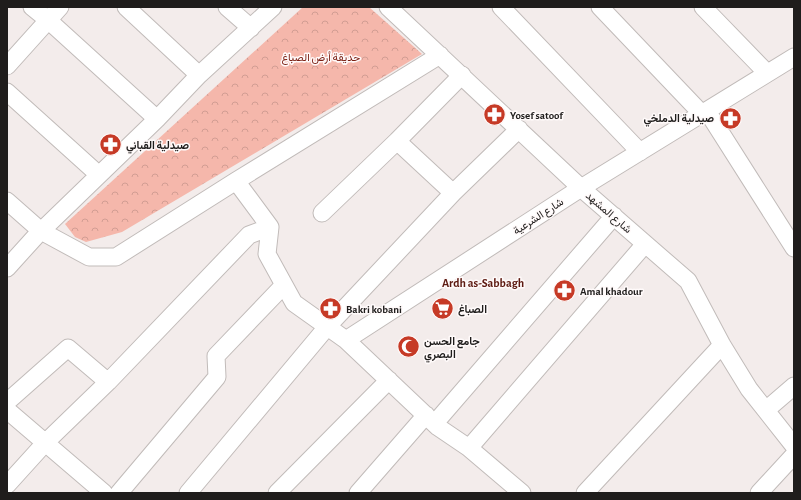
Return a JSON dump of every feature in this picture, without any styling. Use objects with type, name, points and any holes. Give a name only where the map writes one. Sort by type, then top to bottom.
[{"type":"street","points":[[32,7],[157,119]]},
{"type":"street","points":[[7,66],[60,7]]},
{"type":"street","points":[[126,7],[199,74]]},
{"type":"street","points":[[227,7],[251,28]]},
{"type":"street","points":[[7,268],[41,231],[157,119],[199,74],[273,7]]},
{"type":"street","name":"شارع المشهد","points":[[388,7],[581,188],[688,281],[722,344],[749,389],[794,446]]},
{"type":"street","points":[[501,7],[640,152]]},
{"type":"street","points":[[600,7],[704,113],[794,248]]},
{"type":"street","points":[[703,7],[767,73]]},
{"type":"street","points":[[7,201],[41,231],[89,257],[116,257],[440,55]]},
{"type":"street","name":"شارع الشرعية","points":[[346,340],[581,188],[794,57]]},
{"type":"street","points":[[322,213],[397,142],[462,75]]},
{"type":"street","points":[[7,92],[99,175]]},
{"type":"street","points":[[188,493],[327,327],[453,193],[518,129]]},
{"type":"street","points":[[397,142],[453,193]]},
{"type":"street","points":[[236,181],[270,227],[267,254],[294,303],[346,340],[430,419],[469,448],[522,493]]},
{"type":"street","points":[[358,493],[430,419],[614,216]]},
{"type":"street","points":[[7,485],[45,444],[108,382],[249,235],[270,227]]},
{"type":"street","points":[[469,448],[645,244]]},
{"type":"street","points":[[119,493],[217,377],[216,356],[284,285]]},
{"type":"street","points":[[585,493],[722,344]]},
{"type":"street","points":[[7,402],[68,348],[108,382]]},
{"type":"street","points":[[277,493],[389,380]]},
{"type":"street","points":[[766,410],[794,386]]},
{"type":"street","points":[[7,410],[104,493]]},
{"type":"street","points":[[759,493],[794,455]]},
{"type":"green space","name":"حديقة أرض الصباغ","points":[[303,7],[369,7],[422,54],[122,232],[86,242],[75,237],[65,224]]},
{"type":"place","name":"Yosef satoof","points":[[495,115]]},
{"type":"place","name":"صيدلية الدملخي","points":[[730,118]]},
{"type":"place","name":"صيدلية القباني","points":[[111,145]]},
{"type":"place","name":"Amal khadour","points":[[565,291]]},
{"type":"place","name":"Bakri kobani","points":[[330,309]]},
{"type":"place","name":"الصباغ","points":[[443,309]]},
{"type":"place","name":"جامع الحسن البصري","points":[[409,347]]},
{"type":"district","name":"Ardh as-Sabbagh","points":[[483,283]]}]
